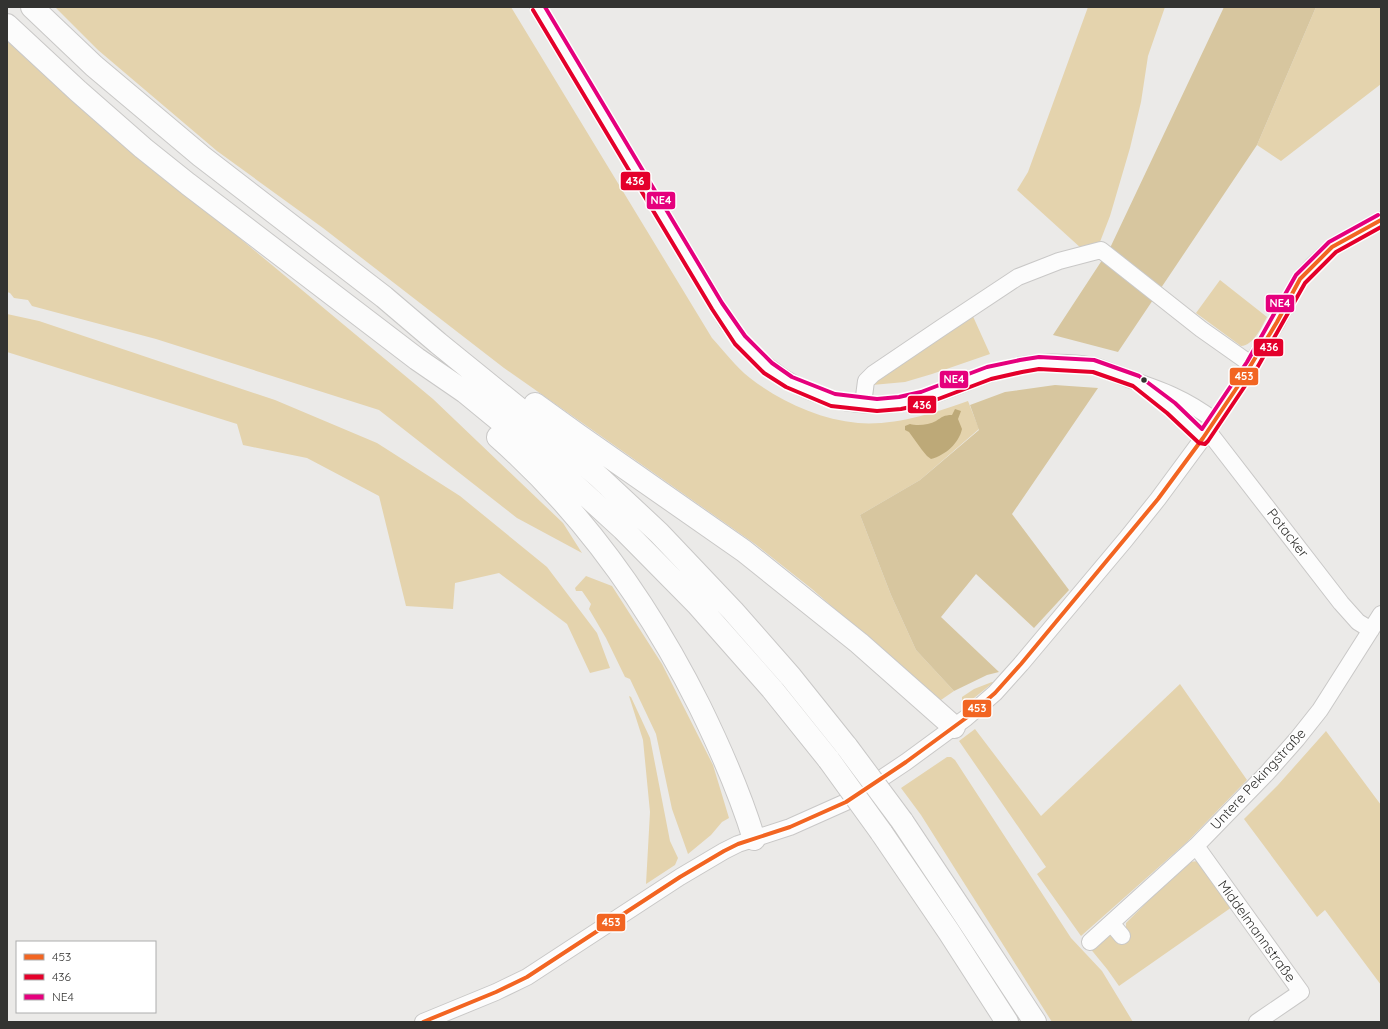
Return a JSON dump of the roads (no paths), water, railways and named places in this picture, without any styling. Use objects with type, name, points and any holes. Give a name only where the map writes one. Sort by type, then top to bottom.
[{"type":"highway","points":[[32,7],[94,66],[201,156],[384,297],[538,424],[599,477],[658,533],[767,648],[847,747],[902,821],[1034,1022]]},
{"type":"highway","points":[[7,24],[78,91],[143,148],[417,359],[465,392],[532,447],[623,529],[702,609],[772,689],[829,760],[881,832],[949,932],[1007,1022]]},
{"type":"highway","points":[[384,297],[444,335],[578,435],[744,550],[859,643],[954,727]]},
{"type":"highway","points":[[417,359],[452,397],[508,446],[539,476],[569,508],[624,579],[673,656],[708,724],[729,767],[754,839]]},
{"type":"street","name":"Potacker","points":[[538,7],[717,306],[740,340],[768,368],[789,382],[833,400],[877,405],[900,403],[923,398],[989,373],[1039,363],[1094,366],[1170,393],[1200,409],[1209,430],[1341,602],[1358,622],[1371,630]]},
{"type":"street","points":[[423,1022],[496,992],[527,977],[701,864],[738,844],[790,827],[846,802],[906,762],[954,727],[995,693],[1126,539],[1209,430],[1252,365],[1300,279],[1332,247],[1381,220]]},
{"type":"street","points":[[864,404],[866,381],[873,374],[1018,277],[1059,260],[1101,250],[1196,325],[1252,365]]},
{"type":"street","name":"Untere Pekingstraße","points":[[1090,942],[1196,846],[1298,739],[1320,710],[1381,614]]},
{"type":"street","name":"Middelmannstraße","points":[[1196,846],[1301,992],[1257,1022]]},
{"type":"street","points":[[1111,923],[1122,936]]}]
